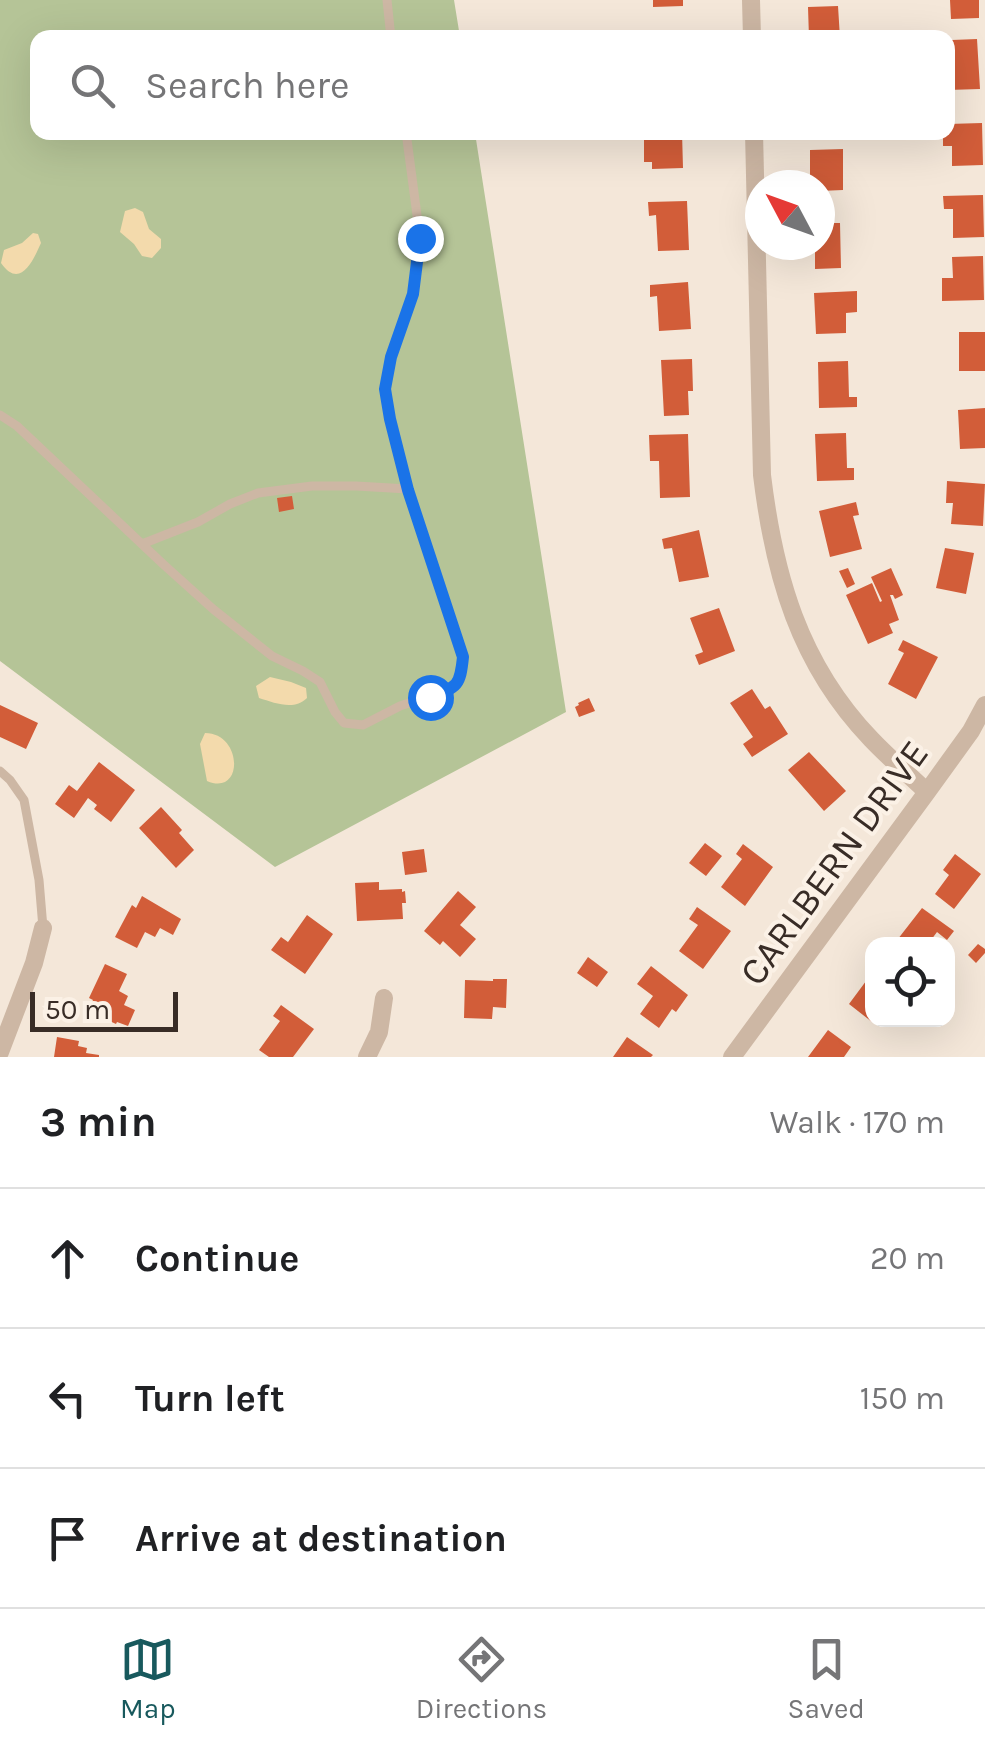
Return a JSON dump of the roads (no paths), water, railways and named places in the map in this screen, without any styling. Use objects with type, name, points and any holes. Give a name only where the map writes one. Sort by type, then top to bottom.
[{"type":"street","points":[[751,0],[752,30]]},
{"type":"street","points":[[754,140],[762,474],[777,569],[804,641],[836,694],[869,737],[927,792]]},
{"type":"street","name":"CARLBERN DRIVE","points":[[732,1057],[927,792],[985,705]]},
{"type":"street","points":[[0,1052],[43,928]]},
{"type":"street","points":[[367,1057],[379,1032],[384,998]]},
{"type":"lane","points":[[387,0],[391,30]]},
{"type":"lane","points":[[0,415],[17,426],[214,609],[272,656],[320,682],[344,723],[363,726],[400,706],[454,688],[461,678],[463,657],[408,490],[385,389],[391,357],[413,294],[420,238],[407,140]]},
{"type":"lane","points":[[142,544],[258,493],[312,486],[408,490]]},
{"type":"lane","points":[[0,771],[24,800],[39,880],[43,928]]}]
